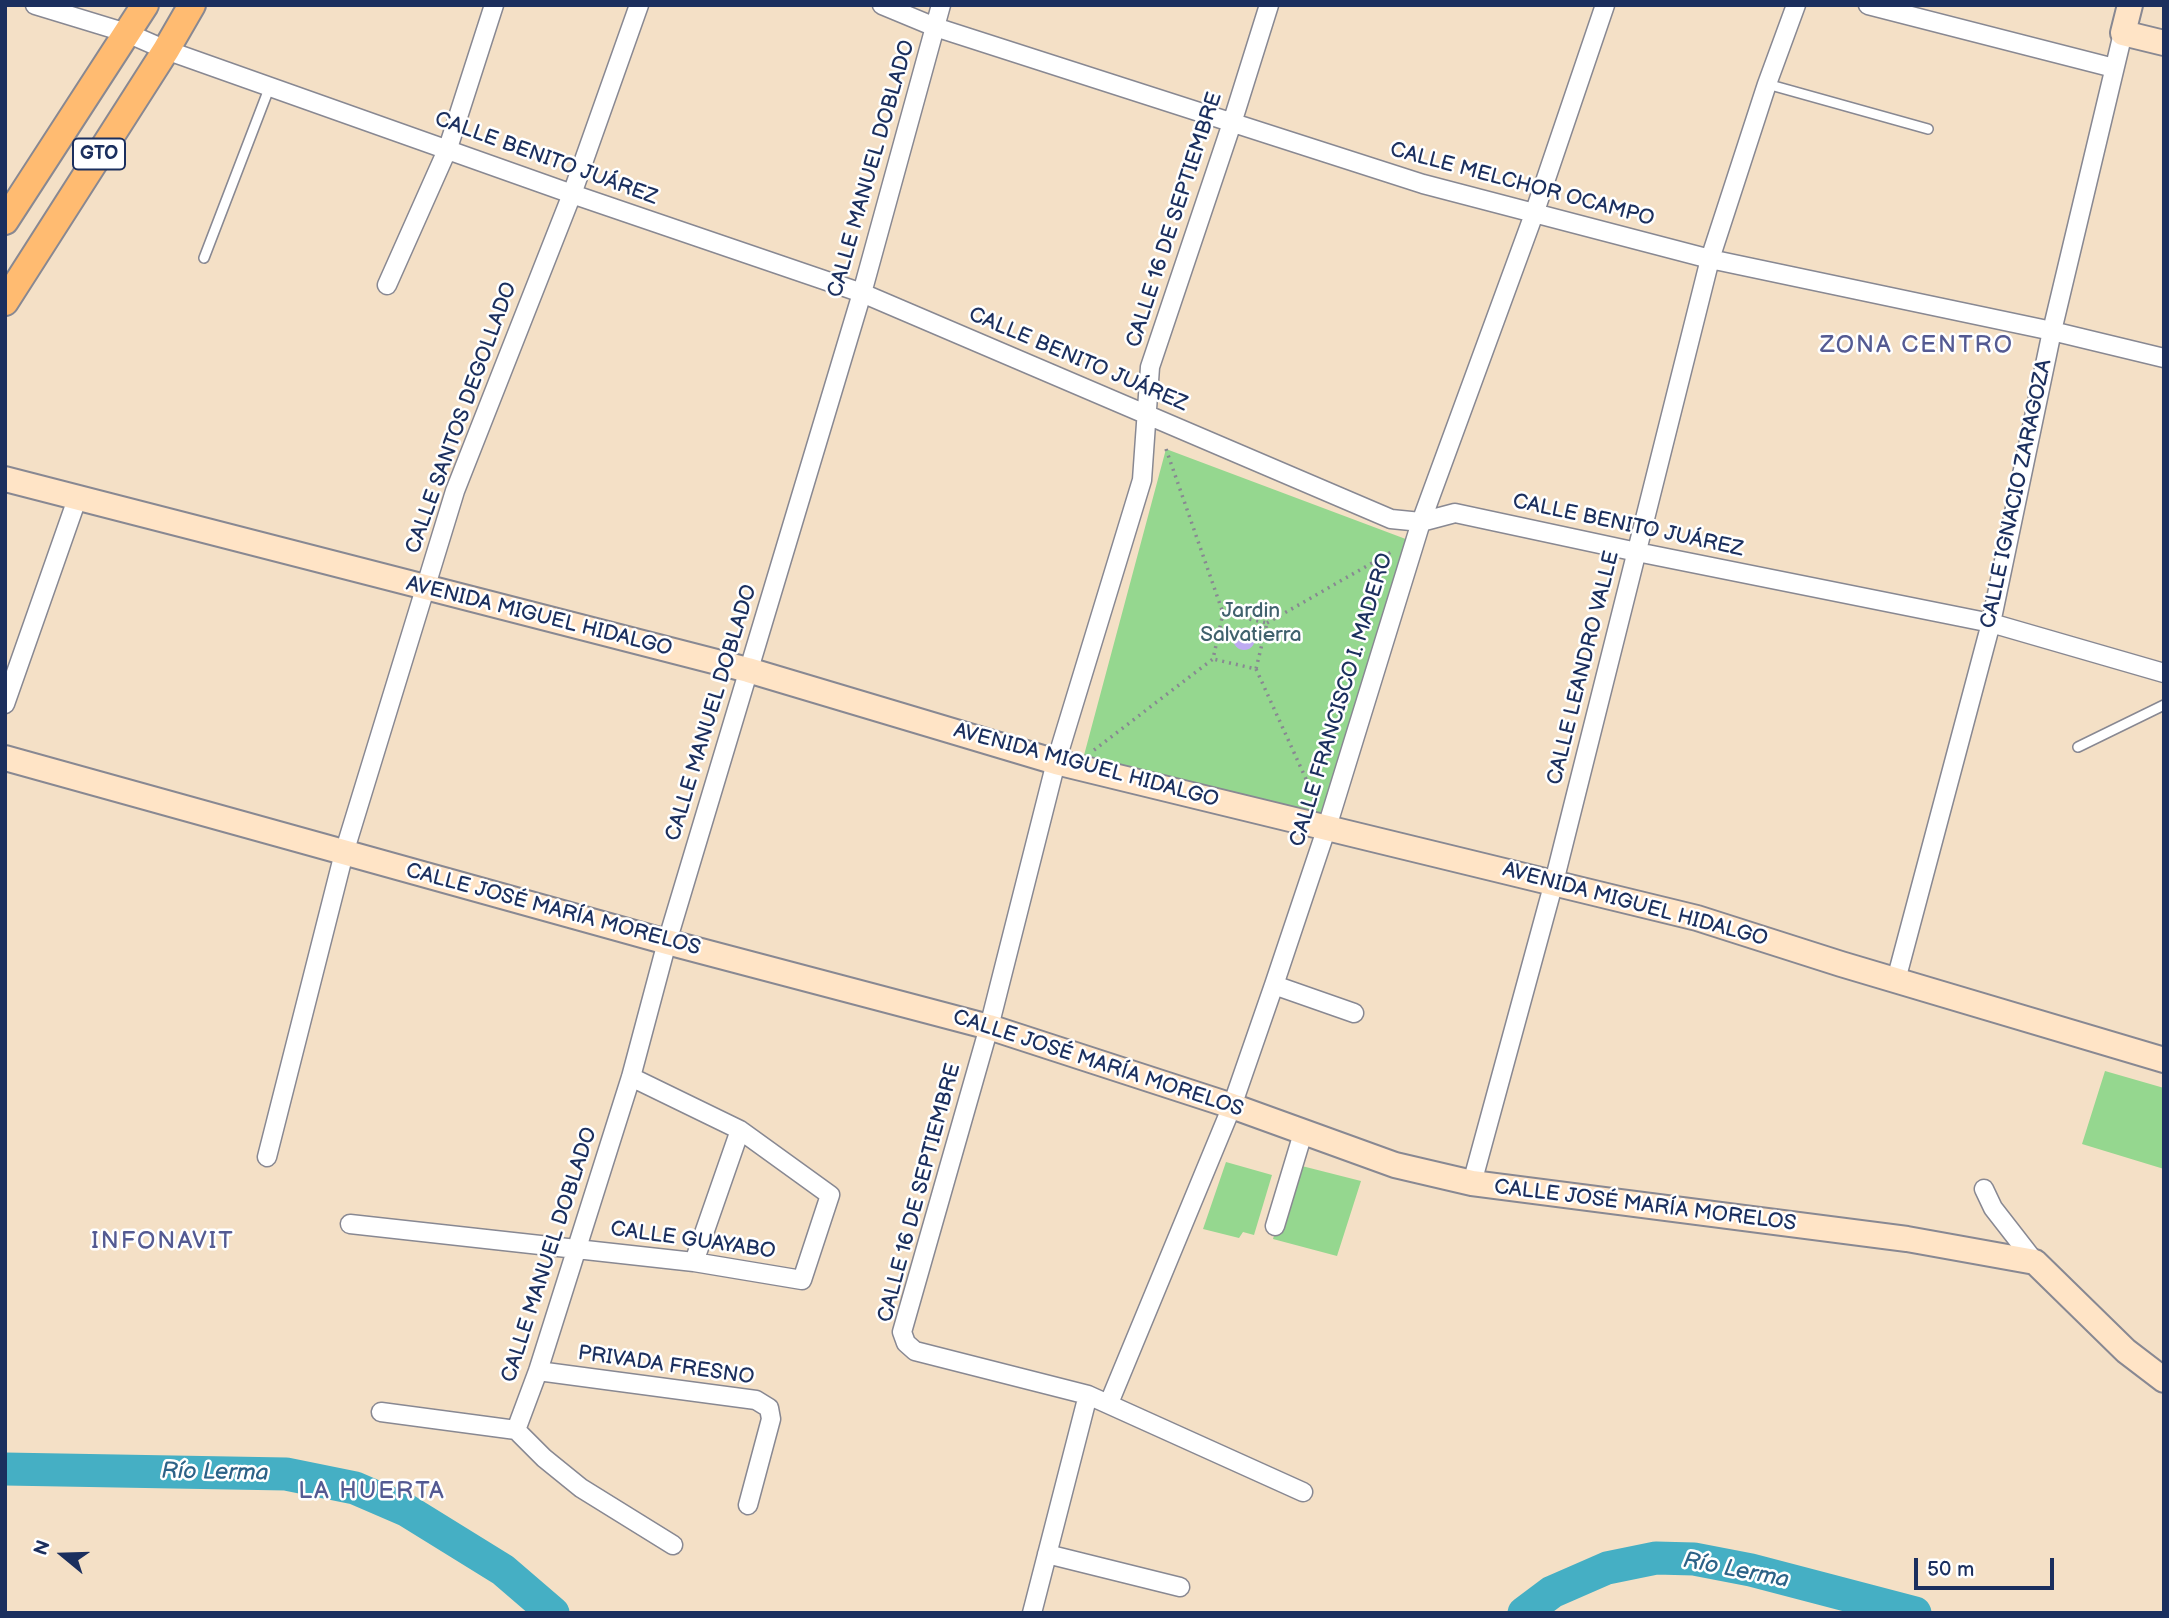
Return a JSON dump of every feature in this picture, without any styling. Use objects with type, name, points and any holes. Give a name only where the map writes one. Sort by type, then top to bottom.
[{"type":"main road","name":"GTO","points":[[5,221],[145,5]]},
{"type":"main road","name":"GTO","points":[[5,302],[192,5]]},
{"type":"street","name":"CALLE BENITO JUÁREZ","points":[[35,5],[127,33],[166,50],[572,194],[862,293],[1391,519],[1421,522],[1455,513],[1991,623],[2164,673]]},
{"type":"street","points":[[387,285],[448,148],[494,5]]},
{"type":"street","name":"CALLE SANTOS DEGOLLADO","points":[[267,1157],[344,853],[454,491],[572,194],[639,5]]},
{"type":"street","name":"CALLE MELCHOR OCAMPO","points":[[882,5],[935,27],[1423,184],[1710,258],[2052,331],[2164,358]]},
{"type":"street","name":"CALLE MANUEL DOBLADO","points":[[516,1430],[538,1371],[631,1077],[667,942],[862,293],[941,5]]},
{"type":"street","name":"CALLE 16 DE SEPTIEMBRE","points":[[1088,1395],[915,1351],[906,1343],[902,1332],[989,1027],[1056,761],[1142,480],[1150,367],[1269,5]]},
{"type":"street","name":"CALLE FRANCISCO I. MADERO","points":[[1109,1403],[1231,1106],[1274,985],[1323,817],[1421,522],[1534,214],[1605,5]]},
{"type":"street","name":"CALLE LEANDRO VALLE","points":[[1472,1183],[1554,882],[1710,258],[1796,5]]},
{"type":"street","points":[[1868,5],[2114,68]]},
{"type":"street","name":"CALLE IGNACIO ZARAGOZA","points":[[1896,980],[1991,623],[2052,331],[2130,5]]},
{"type":"street","points":[[2123,33],[2164,43]]},
{"type":"street","name":"AVENIDA MIGUEL HIDALGO","points":[[5,479],[748,670],[1056,761],[1323,817],[1554,882],[1697,918],[1841,964],[2164,1060]]},
{"type":"street","points":[[5,704],[77,499]]},
{"type":"street","name":"CALLE JOSÉ MARÍA MORELOS","points":[[5,758],[667,942],[989,1027],[1231,1106],[1395,1165],[1472,1183],[1906,1239],[2035,1262]]},
{"type":"street","points":[[1274,985],[1354,1013]]},
{"type":"street","points":[[631,1077],[740,1130],[694,1262]]},
{"type":"street","name":"CALLE GUAYABO","points":[[349,1224],[694,1262],[802,1280],[830,1195],[740,1130]]},
{"type":"street","points":[[1275,1226],[1303,1133]]},
{"type":"street","points":[[1984,1189],[1993,1208],[2035,1262],[2126,1351],[2164,1380]]},
{"type":"street","name":"PRIVADA FRESNO","points":[[538,1371],[756,1400],[769,1408],[771,1419],[748,1504]]},
{"type":"street","points":[[1032,1613],[1088,1395],[1303,1492]]},
{"type":"street","points":[[381,1412],[516,1430],[544,1458],[581,1488],[673,1545]]},
{"type":"street","points":[[1047,1554],[1181,1587]]},
{"type":"lane","points":[[1768,84],[1928,129]]},
{"type":"lane","points":[[204,258],[270,86]]},
{"type":"lane","points":[[2078,747],[2164,705]]},
{"type":"path","points":[[1094,751],[1213,659],[1223,612],[1166,449]]},
{"type":"path","points":[[1223,612],[1267,623],[1399,547]]},
{"type":"path","points":[[1267,623],[1256,669],[1323,817]]},
{"type":"path","points":[[1213,659],[1256,669]]},
{"type":"green space","name":"Jardin Salvatierra","points":[[1166,449],[1411,541],[1325,820],[1083,759]]},
{"type":"green space","points":[[2105,1071],[2164,1088],[2164,1169],[2082,1144]]},
{"type":"green space","points":[[1226,1162],[1272,1175],[1254,1235],[1243,1232],[1239,1238],[1203,1229]]},
{"type":"green space","points":[[1294,1164],[1361,1181],[1337,1256],[1273,1239]]},
{"type":"building","points":[[1244,628],[1252,631],[1255,639],[1252,647],[1244,650],[1236,647],[1233,639],[1236,631]]},
{"type":"waterway","name":"Río Lerma","points":[[5,1469],[286,1474],[355,1488],[406,1510],[503,1570],[553,1613]]},
{"type":"waterway","name":"Río Lerma","points":[[1524,1613],[1552,1592],[1607,1568],[1656,1558],[1694,1559],[1751,1570],[1915,1613]]},
{"type":"district","name":"ZONA CENTRO","points":[[1917,346]]},
{"type":"district","name":"INFONAVIT","points":[[163,1242]]},
{"type":"district","name":"LA HUERTA","points":[[372,1492]]}]
